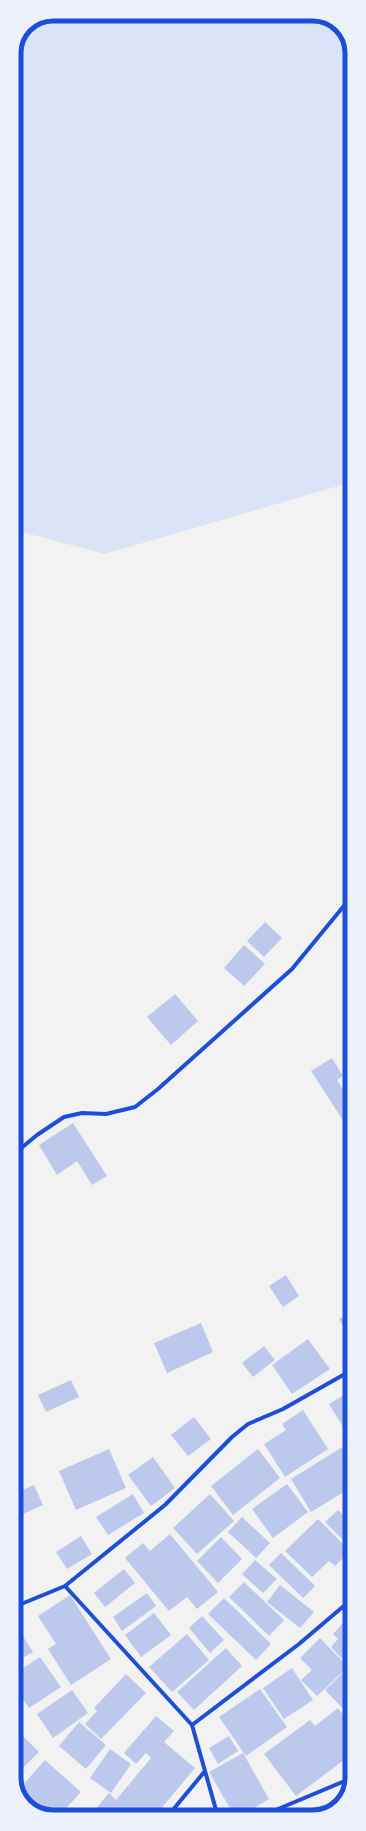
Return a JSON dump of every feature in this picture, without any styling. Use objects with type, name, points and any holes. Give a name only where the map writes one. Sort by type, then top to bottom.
[{"type":"street","points":[[21,1148],[37,1135],[64,1117],[82,1113],[106,1114],[135,1107],[158,1089],[292,969],[345,905]]},
{"type":"street","points":[[21,1604],[65,1586],[165,1505],[232,1437],[248,1424],[283,1409],[345,1374]]},
{"type":"street","points":[[65,1586],[192,1725],[216,1810]]},
{"type":"street","points":[[192,1725],[299,1644],[345,1605]]},
{"type":"street","points":[[173,1810],[205,1771]]},
{"type":"street","points":[[276,1810],[345,1781]]},
{"type":"shaded area","points":[[53,21],[315,21],[325,23],[336,30],[342,39],[345,49],[345,484],[105,554],[21,532],[21,53],[23,41],[30,30],[35,26],[41,23]]},
{"type":"building","points":[[265,922],[282,938],[264,957],[247,941]]},
{"type":"building","points":[[244,945],[265,964],[244,986],[224,968]]},
{"type":"building","points":[[175,994],[198,1021],[171,1045],[147,1017]]},
{"type":"building","points":[[332,1058],[343,1076],[337,1080],[345,1092],[345,1123],[311,1071]]},
{"type":"building","points":[[73,1123],[107,1176],[92,1185],[77,1161],[57,1175],[39,1145]]},
{"type":"building","points":[[286,1275],[299,1296],[283,1307],[269,1286]]},
{"type":"building","points":[[345,1316],[345,1330],[339,1319]]},
{"type":"building","points":[[201,1323],[213,1352],[167,1373],[154,1343]]},
{"type":"building","points":[[308,1339],[330,1369],[292,1394],[272,1365]]},
{"type":"building","points":[[264,1346],[275,1360],[253,1377],[242,1363]]},
{"type":"building","points":[[71,1380],[79,1397],[46,1412],[38,1395]]},
{"type":"building","points":[[345,1394],[345,1430],[329,1404]]},
{"type":"building","points":[[303,1410],[328,1449],[285,1477],[264,1444],[286,1430],[282,1424]]},
{"type":"building","points":[[194,1417],[211,1439],[188,1456],[171,1435]]},
{"type":"building","points":[[345,1445],[345,1491],[311,1512],[291,1479]]},
{"type":"building","points":[[109,1449],[126,1488],[76,1510],[59,1471]]},
{"type":"building","points":[[258,1449],[280,1478],[233,1515],[211,1486]]},
{"type":"building","points":[[153,1457],[175,1488],[151,1506],[128,1475]]},
{"type":"building","points":[[287,1484],[308,1512],[273,1538],[252,1509]]},
{"type":"building","points":[[34,1485],[43,1505],[21,1515],[21,1491]]},
{"type":"building","points":[[133,1494],[144,1513],[108,1535],[96,1517]]},
{"type":"building","points":[[210,1494],[234,1521],[197,1554],[173,1528]]},
{"type":"building","points":[[338,1510],[345,1517],[345,1542],[325,1522]]},
{"type":"building","points":[[242,1517],[270,1543],[256,1558],[228,1532]]},
{"type":"building","points":[[318,1519],[345,1546],[345,1556],[335,1566],[329,1561],[312,1577],[285,1551]]},
{"type":"building","points":[[170,1534],[218,1592],[197,1609],[187,1597],[169,1611],[125,1558],[143,1543],[150,1551]]},
{"type":"building","points":[[81,1536],[92,1554],[67,1569],[56,1552]]},
{"type":"building","points":[[221,1537],[242,1559],[218,1583],[197,1561]]},
{"type":"building","points":[[281,1553],[315,1586],[303,1598],[269,1565]]},
{"type":"building","points":[[255,1560],[277,1579],[263,1593],[242,1574]]},
{"type":"building","points":[[124,1569],[135,1583],[105,1607],[94,1593]]},
{"type":"building","points":[[244,1582],[284,1620],[269,1636],[229,1597]]},
{"type":"building","points":[[280,1585],[314,1612],[300,1628],[267,1602]]},
{"type":"building","points":[[147,1593],[156,1606],[122,1631],[113,1617]]},
{"type":"building","points":[[70,1595],[111,1659],[71,1685],[48,1649],[56,1644],[38,1616]]},
{"type":"building","points":[[224,1598],[271,1644],[256,1660],[208,1614]]},
{"type":"building","points":[[154,1613],[171,1635],[141,1657],[125,1635]]},
{"type":"building","points":[[202,1616],[224,1640],[210,1653],[189,1628]]},
{"type":"building","points":[[343,1623],[345,1625],[345,1662],[331,1647],[338,1639],[333,1634]]},
{"type":"building","points":[[21,1633],[33,1652],[21,1659]]},
{"type":"building","points":[[187,1634],[209,1660],[172,1692],[149,1667]]},
{"type":"building","points":[[320,1638],[345,1664],[345,1670],[317,1696],[301,1680],[312,1670],[300,1658]]},
{"type":"building","points":[[226,1648],[242,1666],[194,1710],[177,1692]]},
{"type":"building","points":[[40,1657],[61,1687],[29,1708],[21,1697],[21,1669]]},
{"type":"building","points":[[292,1668],[313,1700],[284,1719],[263,1688]]},
{"type":"building","points":[[345,1671],[345,1711],[325,1690]]},
{"type":"building","points":[[126,1674],[146,1693],[101,1739],[85,1724],[97,1711],[94,1708]]},
{"type":"building","points":[[260,1689],[287,1727],[246,1756],[219,1717]]},
{"type":"building","points":[[72,1690],[88,1713],[53,1738],[37,1714]]},
{"type":"building","points":[[338,1708],[345,1717],[345,1759],[296,1796],[264,1754],[310,1720],[315,1726]]},
{"type":"building","points":[[156,1716],[174,1731],[164,1742],[195,1768],[160,1810],[95,1810],[109,1793],[116,1800],[151,1758],[146,1753],[136,1764],[124,1753]]},
{"type":"building","points":[[79,1722],[106,1745],[86,1769],[59,1746]]},
{"type":"building","points":[[21,1734],[39,1752],[21,1770]]},
{"type":"building","points":[[229,1736],[238,1751],[218,1764],[209,1748]]},
{"type":"building","points":[[110,1749],[131,1764],[111,1793],[90,1778]]},
{"type":"building","points":[[243,1753],[269,1799],[251,1810],[231,1810],[209,1772]]},
{"type":"building","points":[[45,1760],[81,1792],[64,1810],[51,1810],[41,1808],[24,1792],[22,1786]]}]
